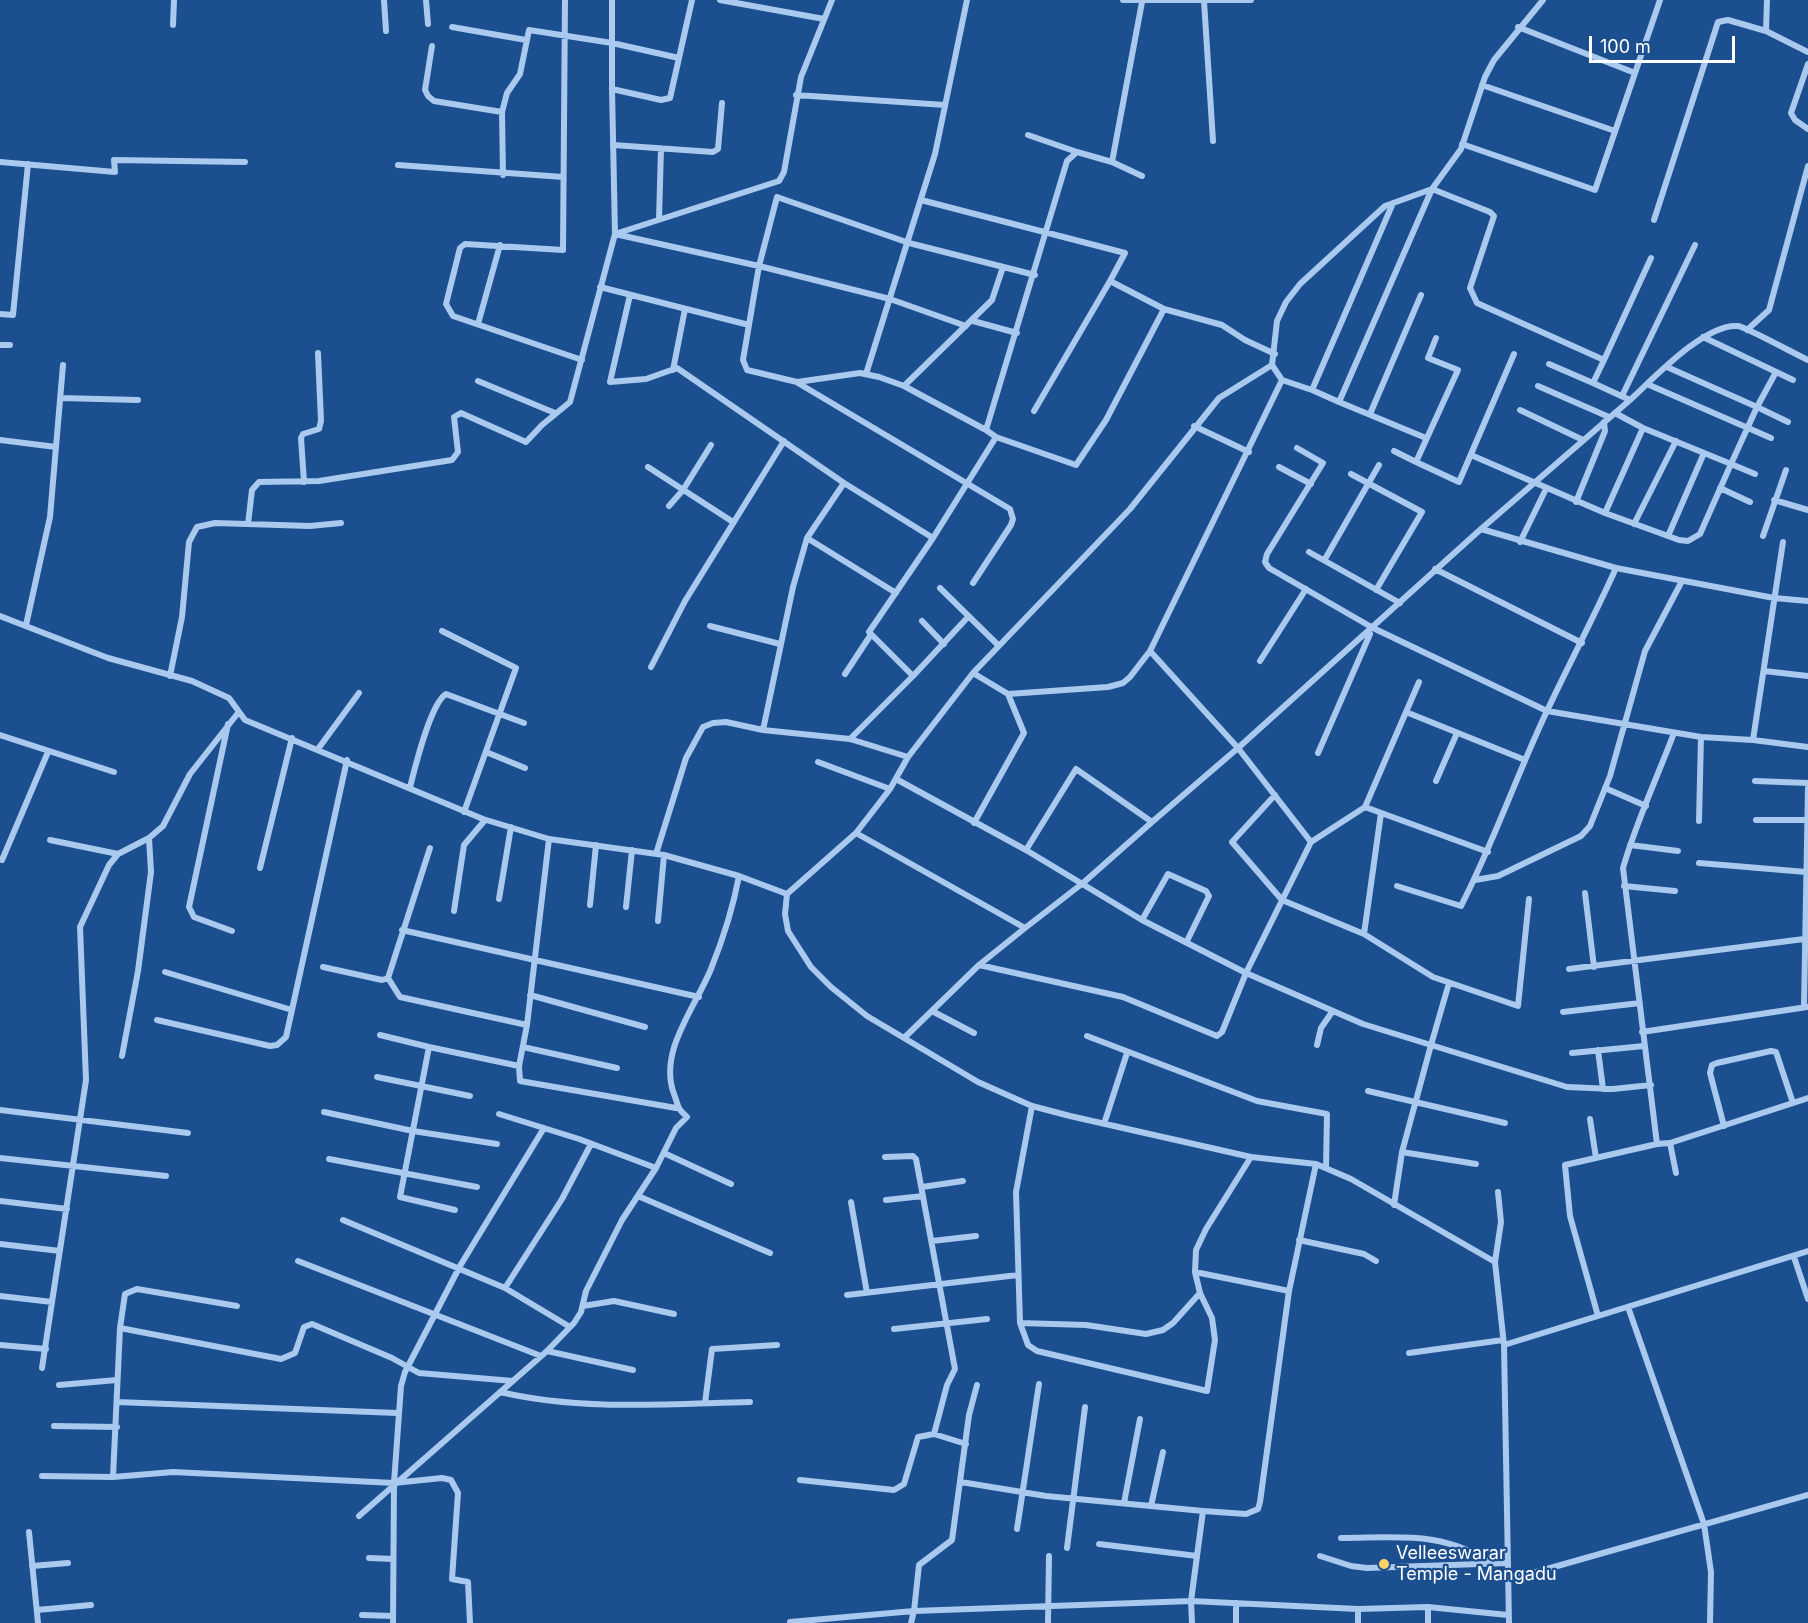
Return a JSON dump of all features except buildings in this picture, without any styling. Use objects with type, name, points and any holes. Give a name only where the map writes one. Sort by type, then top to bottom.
[{"type":"street","points":[[173,25],[174,0]]},
{"type":"street","points":[[384,0],[386,31]]},
{"type":"street","points":[[426,0],[428,24]]},
{"type":"street","points":[[565,0],[563,250],[465,244],[460,248],[446,304],[453,316],[582,360]]},
{"type":"street","points":[[248,524],[252,490],[259,482],[304,482],[452,460],[458,452],[453,421],[456,414],[466,414],[526,442],[555,413],[570,402],[615,234],[612,0]]},
{"type":"street","points":[[612,89],[661,100],[668,99],[672,93],[692,0]]},
{"type":"street","points":[[720,0],[824,19]]},
{"type":"street","points":[[615,234],[779,182],[784,172],[796,95],[832,0]]},
{"type":"street","points":[[866,374],[909,243],[935,154],[967,0]]},
{"type":"street","points":[[1123,0],[1142,2],[1251,0]]},
{"type":"street","points":[[1339,402],[1432,189],[1462,144],[1482,85],[1494,60],[1518,27],[1543,0]]},
{"type":"street","points":[[1462,144],[1595,190],[1660,0]]},
{"type":"street","points":[[1766,31],[1767,0]]},
{"type":"street","points":[[1204,1],[1213,141]]},
{"type":"street","points":[[1112,162],[1142,2]]},
{"type":"street","points":[[1654,220],[1718,22],[1728,20],[1766,31],[1808,52]]},
{"type":"street","points":[[452,27],[525,40]]},
{"type":"street","points":[[1518,27],[1635,73]]},
{"type":"street","points":[[503,174],[502,112],[507,93],[520,74],[528,31],[532,29],[564,34],[678,58]]},
{"type":"street","points":[[432,46],[426,90],[428,96],[434,101],[502,112]]},
{"type":"street","points":[[1808,64],[1791,113],[1795,120],[1808,129]]},
{"type":"street","points":[[1482,85],[1615,130]]},
{"type":"street","points":[[796,95],[945,105]]},
{"type":"street","points":[[613,145],[716,151],[722,103]]},
{"type":"street","points":[[1028,135],[1112,162],[1142,176]]},
{"type":"street","points":[[659,219],[661,149]]},
{"type":"street","points":[[986,430],[1035,275],[1067,161],[1077,152]]},
{"type":"street","points":[[0,162],[115,172],[114,160],[245,162]]},
{"type":"street","points":[[0,314],[12,315],[28,164]]},
{"type":"street","points":[[398,165],[563,177]]},
{"type":"street","points":[[1747,330],[1769,310],[1808,166]]},
{"type":"street","points":[[1495,1262],[1351,1179],[1316,1164],[1251,1157],[1104,1124],[1032,1106],[978,1082],[867,1016],[831,987],[811,967],[788,931],[785,914],[787,894],[856,832],[890,789],[908,757],[973,673],[1130,508],[1194,426],[1219,398],[1272,365],[1277,321],[1286,302],[1300,284],[1385,206],[1432,189],[1490,212],[1494,216],[1470,288],[1477,303],[1604,360]]},
{"type":"street","points":[[973,583],[1013,519],[1010,509],[797,382],[747,370],[743,360],[759,266],[777,197],[909,243],[1035,275]]},
{"type":"street","points":[[921,200],[1125,253],[1034,411]]},
{"type":"street","points":[[1312,390],[1393,202]]},
{"type":"street","points":[[615,234],[759,266],[890,300],[966,326]]},
{"type":"street","points":[[478,324],[500,245]]},
{"type":"street","points":[[1622,396],[1695,245]]},
{"type":"street","points":[[1593,383],[1651,258]]},
{"type":"street","points":[[904,386],[992,300],[1003,267]]},
{"type":"street","points":[[1110,281],[1164,309],[1222,325],[1245,340],[1275,354]]},
{"type":"street","points":[[600,287],[749,325]]},
{"type":"street","points":[[630,295],[610,382],[646,379],[677,368],[844,483],[933,538]]},
{"type":"street","points":[[1370,414],[1421,295]]},
{"type":"street","points":[[673,370],[685,309]]},
{"type":"street","points":[[797,382],[866,374],[904,386],[996,437],[1076,465],[1106,420],[1164,309]]},
{"type":"street","points":[[973,321],[1017,333]]},
{"type":"street","points":[[904,1038],[979,965],[1083,883],[1373,628],[1390,608],[1400,603],[1435,569],[1703,338],[1723,327],[1739,326],[1808,360]]},
{"type":"street","points":[[1416,462],[1458,370],[1428,358],[1436,338]]},
{"type":"street","points":[[1703,338],[1793,380]]},
{"type":"street","points":[[0,345],[10,345]]},
{"type":"street","points":[[304,482],[302,436],[319,429],[321,421],[318,353]]},
{"type":"street","points":[[1394,451],[1459,482],[1514,354]]},
{"type":"street","points":[[1549,364],[1630,400]]},
{"type":"street","points":[[26,625],[48,530],[63,365]]},
{"type":"street","points":[[1272,365],[1282,380],[1312,390],[1426,438]]},
{"type":"street","points":[[1667,367],[1788,422]]},
{"type":"street","points":[[1471,455],[1533,484],[1634,524],[1679,540],[1695,538],[1700,534],[1747,428],[1776,372]]},
{"type":"street","points":[[973,673],[1008,694],[1108,687],[1123,683],[1150,651],[1249,453],[1282,380]]},
{"type":"street","points":[[478,381],[555,413]]},
{"type":"street","points":[[1647,384],[1771,438]]},
{"type":"street","points":[[1538,386],[1755,474]]},
{"type":"street","points":[[61,398],[138,400]]},
{"type":"street","points":[[1520,410],[1583,440]]},
{"type":"street","points":[[1576,502],[1610,417]]},
{"type":"street","points":[[1194,426],[1249,453]]},
{"type":"street","points":[[1605,513],[1643,428]]},
{"type":"street","points":[[845,674],[870,636],[869,632],[933,538],[996,437]]},
{"type":"street","points":[[0,441],[56,447]]},
{"type":"street","points":[[651,667],[685,601],[784,441]]},
{"type":"street","points":[[1634,524],[1676,441]]},
{"type":"street","points":[[669,506],[683,490],[711,445]]},
{"type":"street","points":[[1297,448],[1323,463],[1265,557],[1269,568],[1373,628],[1547,711],[1701,737],[1808,747]]},
{"type":"street","points":[[1668,536],[1704,453]]},
{"type":"street","points":[[1324,559],[1379,465]]},
{"type":"street","points":[[648,467],[733,522]]},
{"type":"street","points":[[1279,467],[1311,484]]},
{"type":"street","points":[[1763,536],[1786,471]]},
{"type":"street","points":[[1351,474],[1419,508],[1422,515],[1376,590]]},
{"type":"street","points":[[763,730],[780,644],[807,538],[844,483]]},
{"type":"street","points":[[1720,488],[1750,502]]},
{"type":"street","points":[[1520,542],[1546,489]]},
{"type":"street","points":[[1774,500],[1808,510]]},
{"type":"street","points":[[170,676],[182,617],[191,534],[197,527],[214,523],[310,526],[342,523]]},
{"type":"street","points":[[1481,529],[1616,568],[1774,598],[1808,601]]},
{"type":"street","points":[[807,538],[896,593]]},
{"type":"street","points":[[1753,741],[1783,542]]},
{"type":"street","points":[[1309,552],[1400,603]]},
{"type":"street","points":[[1397,886],[1461,906],[1488,852],[1547,711],[1582,643],[1616,568]]},
{"type":"street","points":[[1435,569],[1582,643]]},
{"type":"street","points":[[1475,880],[1498,876],[1581,836],[1590,826],[1605,788],[1645,651],[1682,581]]},
{"type":"street","points":[[940,588],[998,645]]},
{"type":"street","points":[[1260,661],[1306,589]]},
{"type":"street","points":[[0,616],[108,658],[192,681],[229,698],[244,720],[347,760],[485,820],[549,839],[664,855],[739,876],[787,894]]},
{"type":"street","points":[[850,739],[968,617]]},
{"type":"street","points":[[922,621],[944,644]]},
{"type":"street","points":[[710,626],[780,644]]},
{"type":"street","points":[[1318,753],[1362,647],[1373,628]]},
{"type":"street","points":[[442,631],[516,668],[464,812]]},
{"type":"street","points":[[870,636],[913,676]]},
{"type":"street","points":[[1150,651],[1238,748],[1311,842]]},
{"type":"street","points":[[1764,671],[1808,676]]},
{"type":"street","points":[[979,965],[1124,997],[1217,1036],[1222,1032],[1246,973],[1311,842],[1365,807],[1419,682]]},
{"type":"street","points":[[318,749],[359,693]]},
{"type":"street","points":[[974,823],[1024,733],[1008,694]]},
{"type":"street","points":[[410,787],[421,744],[442,697],[451,695],[524,723]]},
{"type":"street","points":[[1406,712],[1525,760]]},
{"type":"street","points":[[42,1368],[86,1080],[80,927],[109,865],[118,854],[149,838],[171,815],[190,774],[238,713]]},
{"type":"street","points":[[656,854],[686,758],[703,727],[713,723],[726,722],[763,730],[850,739],[908,757]]},
{"type":"street","points":[[228,724],[189,907],[194,917],[232,931]]},
{"type":"street","points":[[1436,781],[1457,733]]},
{"type":"street","points":[[1657,1144],[1623,868],[1674,733]]},
{"type":"street","points":[[0,735],[114,772]]},
{"type":"street","points":[[1699,820],[1701,737]]},
{"type":"street","points":[[260,868],[292,738]]},
{"type":"street","points":[[2,860],[48,752]]},
{"type":"street","points":[[486,752],[525,768]]},
{"type":"street","points":[[157,1020],[270,1046],[277,1046],[286,1037],[347,760]]},
{"type":"street","points":[[818,762],[890,789]]},
{"type":"street","points":[[1026,850],[1076,769],[1152,822]]},
{"type":"street","points":[[896,779],[1026,850],[1142,920],[1246,973],[1332,1012],[1567,1087],[1603,1089],[1651,1084]]},
{"type":"street","points":[[1755,781],[1808,783]]},
{"type":"street","points":[[1605,788],[1646,806]]},
{"type":"street","points":[[1642,1032],[1806,1007],[1808,788]]},
{"type":"street","points":[[1275,795],[1232,842],[1282,900],[1364,934],[1433,977],[1518,1006],[1529,899]]},
{"type":"street","points":[[1365,807],[1488,852]]},
{"type":"street","points":[[1364,934],[1381,813]]},
{"type":"street","points":[[454,911],[464,845],[485,820]]},
{"type":"street","points":[[1756,820],[1807,820]]},
{"type":"street","points":[[499,899],[511,827]]},
{"type":"street","points":[[856,832],[1025,928]]},
{"type":"street","points":[[122,1056],[138,971],[151,872],[149,838]]},
{"type":"street","points":[[359,1516],[544,1354],[570,1327],[583,1306],[586,1291],[622,1220],[656,1168],[676,1128],[687,1117],[676,1108],[520,1081],[519,1066],[527,1025],[549,839]]},
{"type":"street","points":[[50,840],[118,854]]},
{"type":"street","points":[[590,905],[596,845]]},
{"type":"street","points":[[1630,845],[1678,851]]},
{"type":"street","points":[[323,967],[382,980],[388,978],[393,969],[402,930],[430,848]]},
{"type":"street","points":[[626,906],[632,850]]},
{"type":"street","points":[[658,921],[664,855]]},
{"type":"street","points":[[1699,863],[1806,872]]},
{"type":"street","points":[[1142,920],[1168,874],[1209,892],[1186,941]]},
{"type":"street","points":[[676,1108],[669,1075],[673,1048],[699,997],[733,905],[739,876]]},
{"type":"street","points":[[1624,886],[1675,891]]},
{"type":"street","points":[[1585,893],[1594,967]]},
{"type":"street","points":[[402,930],[699,997]]},
{"type":"street","points":[[1569,969],[1635,963],[1806,934]]},
{"type":"street","points":[[165,972],[292,1010]]},
{"type":"street","points":[[388,978],[400,997],[527,1025]]},
{"type":"street","points":[[1394,1205],[1402,1152],[1449,983]]},
{"type":"street","points":[[530,995],[645,1027]]},
{"type":"street","points":[[1563,1012],[1640,1003]]},
{"type":"street","points":[[932,1011],[974,1033]]},
{"type":"street","points":[[1317,1045],[1321,1028],[1332,1012]]},
{"type":"street","points":[[380,1035],[519,1066]]},
{"type":"street","points":[[1087,1036],[1257,1101],[1327,1114],[1326,1168]]},
{"type":"street","points":[[1572,1053],[1644,1046]]},
{"type":"street","points":[[429,1047],[401,1198],[455,1210]]},
{"type":"street","points":[[523,1047],[617,1068]]},
{"type":"street","points":[[1598,1050],[1603,1089]]},
{"type":"street","points":[[1724,1126],[1710,1073],[1712,1065],[1717,1063],[1771,1051],[1776,1052],[1793,1103]]},
{"type":"street","points":[[1104,1124],[1127,1053]]},
{"type":"street","points":[[378,1077],[470,1096]]},
{"type":"street","points":[[1368,1090],[1505,1123]]},
{"type":"street","points":[[1598,1316],[1570,1216],[1565,1165],[1670,1143],[1808,1098]]},
{"type":"street","points":[[1032,1106],[1016,1192],[1020,1323],[1028,1345],[1037,1351],[1207,1391],[1215,1340],[1212,1318],[1200,1293],[1195,1272],[1196,1250],[1206,1229],[1251,1157]]},
{"type":"street","points":[[0,1110],[188,1133]]},
{"type":"street","points":[[324,1112],[413,1131],[497,1144]]},
{"type":"street","points":[[499,1114],[656,1168]]},
{"type":"street","points":[[1590,1119],[1596,1158]]},
{"type":"street","points":[[362,1615],[393,1619],[397,1413],[401,1386],[408,1367],[458,1269],[544,1128]]},
{"type":"street","points":[[1670,1143],[1676,1173]]},
{"type":"street","points":[[505,1288],[562,1199],[591,1144]]},
{"type":"street","points":[[1402,1152],[1476,1164]]},
{"type":"street","points":[[664,1153],[731,1184]]},
{"type":"street","points":[[885,1157],[913,1156],[924,1196],[955,1369],[947,1385],[934,1434]]},
{"type":"street","points":[[0,1158],[166,1176]]},
{"type":"street","points":[[328,1159],[477,1187]]},
{"type":"street","points":[[961,1482],[1071,1498],[1203,1511],[1246,1514],[1258,1509],[1289,1291],[1316,1164]]},
{"type":"street","points":[[922,1187],[963,1181]]},
{"type":"street","points":[[1498,1192],[1501,1222],[1495,1262],[1504,1343],[1509,1623]]},
{"type":"street","points":[[638,1196],[770,1253]]},
{"type":"street","points":[[886,1200],[924,1196]]},
{"type":"street","points":[[0,1201],[67,1209]]},
{"type":"street","points":[[851,1202],[867,1293]]},
{"type":"street","points":[[343,1220],[505,1288],[570,1327]]},
{"type":"street","points":[[932,1241],[976,1236]]},
{"type":"street","points":[[1299,1240],[1364,1254],[1376,1261]]},
{"type":"street","points":[[0,1244],[60,1251]]},
{"type":"street","points":[[1409,1353],[1504,1343],[1808,1251]]},
{"type":"street","points":[[1794,1257],[1808,1299]]},
{"type":"street","points":[[298,1261],[544,1354],[633,1370]]},
{"type":"street","points":[[1195,1272],[1289,1291]]},
{"type":"street","points":[[848,1295],[1018,1275]]},
{"type":"street","points":[[113,1477],[120,1328],[124,1294],[132,1289],[237,1306]]},
{"type":"street","points":[[1020,1323],[1086,1325],[1146,1334],[1163,1330],[1173,1323],[1200,1293]]},
{"type":"street","points":[[0,1296],[52,1302]]},
{"type":"street","points":[[583,1306],[614,1301],[674,1314]]},
{"type":"street","points":[[1628,1307],[1704,1524],[1711,1572],[1710,1623]]},
{"type":"street","points":[[894,1329],[987,1319]]},
{"type":"street","points":[[120,1328],[281,1359],[295,1353],[304,1327],[312,1324],[364,1345],[424,1374],[513,1381]]},
{"type":"street","points":[[705,1403],[712,1349],[777,1344]]},
{"type":"street","points":[[0,1345],[46,1349]]},
{"type":"street","points":[[59,1385],[117,1380]]},
{"type":"street","points":[[1017,1529],[1039,1384]]},
{"type":"street","points":[[911,1623],[919,1565],[952,1540],[976,1385]]},
{"type":"street","points":[[500,1392],[587,1405],[750,1402]]},
{"type":"street","points":[[117,1402],[397,1413]]},
{"type":"street","points":[[1067,1548],[1071,1498],[1085,1407]]},
{"type":"street","points":[[1125,1503],[1140,1419]]},
{"type":"street","points":[[54,1426],[117,1427]]},
{"type":"street","points":[[800,1480],[883,1489],[900,1488],[904,1484],[918,1437],[934,1434],[966,1444]]},
{"type":"street","points":[[1152,1506],[1163,1452]]},
{"type":"street","points":[[42,1476],[113,1477],[173,1472],[394,1483],[442,1478],[451,1480],[458,1493],[452,1579],[468,1582],[470,1623]]},
{"type":"street","points":[[1508,1580],[1808,1495]]},
{"type":"street","points":[[1192,1623],[1191,1601],[1203,1511]]},
{"type":"street","points":[[29,1532],[38,1623]]},
{"type":"street","points":[[1341,1538],[1430,1539],[1466,1547],[1491,1564]]},
{"type":"street","points":[[1099,1544],[1197,1556]]},
{"type":"street","points":[[1048,1556],[1048,1623]]},
{"type":"street","points":[[1320,1556],[1351,1566],[1367,1568],[1508,1563]]},
{"type":"street","points":[[369,1558],[393,1559]]},
{"type":"street","points":[[32,1566],[68,1563]]},
{"type":"street","points":[[790,1622],[914,1611],[1191,1601],[1358,1609],[1428,1607],[1508,1615]]},
{"type":"street","points":[[1236,1603],[1236,1623]]},
{"type":"street","points":[[37,1610],[91,1605]]},
{"type":"street","points":[[1428,1607],[1428,1623]]},
{"type":"street","points":[[1358,1609],[1358,1623]]},
{"type":"place","name":"Velleeswarar Temple - Mangadu","points":[[1384,1564]]}]
